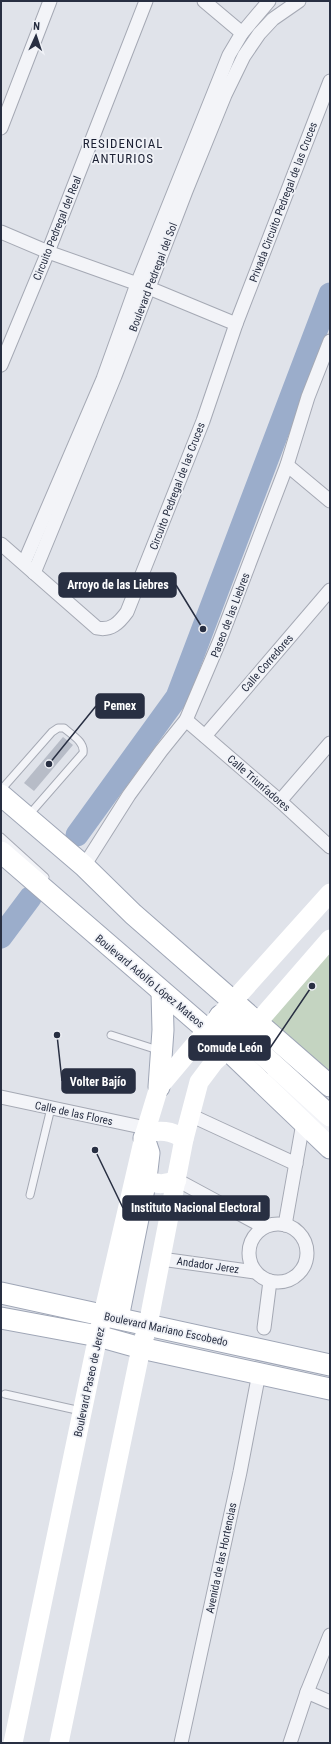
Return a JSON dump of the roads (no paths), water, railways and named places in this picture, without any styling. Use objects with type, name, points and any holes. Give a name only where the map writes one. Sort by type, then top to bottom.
[{"type":"main road","name":"Boulevard Adolfo López Mateos","points":[[1,796],[84,866],[133,914],[218,1020],[235,1044],[303,1124],[330,1148]]},
{"type":"main road","name":"Boulevard Adolfo López Mateos","points":[[8,859],[60,905],[170,993],[218,1020],[257,1023],[330,1086]]},
{"type":"main road","name":"Boulevard Paseo de Jerez","points":[[13,1743],[98,1336],[111,1317],[145,1133],[159,1087],[330,893]]},
{"type":"main road","points":[[60,1743],[141,1348],[148,1325],[184,1139],[199,1082],[214,1062],[257,1023],[330,939]]},
{"type":"main road","points":[[159,1087],[164,1014],[170,993]]},
{"type":"main road","points":[[235,1044],[330,1116]]},
{"type":"main road","points":[[111,1317],[146,1179],[149,1153],[145,1133],[165,1131],[177,1134],[184,1139]]},
{"type":"main road","points":[[146,1179],[160,1184],[177,1180]]},
{"type":"main road","name":"Boulevard Mariano Escobedo","points":[[1,1293],[330,1365]]},
{"type":"main road","name":"Boulevard Mariano Escobedo","points":[[1,1318],[98,1336],[141,1348],[330,1389]]},
{"type":"street","points":[[1,128],[50,1]]},
{"type":"street","name":"Circuito Pedregal del Real","points":[[1,365],[48,252],[146,1]]},
{"type":"street","points":[[204,1],[242,33]]},
{"type":"street","name":"Boulevard Pedregal del Sol","points":[[34,573],[229,55],[242,33],[269,1]]},
{"type":"street","name":"Boulevard Pedregal del Sol","points":[[24,563],[225,95],[244,56],[259,34],[273,19],[299,1]]},
{"type":"street","name":"Privada Circuito Pedregal de las Cruces","points":[[236,324],[330,81]]},
{"type":"street","points":[[1,232],[48,252],[143,286],[236,324]]},
{"type":"street","name":"Circuito Pedregal de las Cruces","points":[[34,573],[97,628],[108,628],[115,626],[127,612],[203,421],[236,324]]},
{"type":"street","name":"Paseo de las Liebres","points":[[84,866],[129,794],[186,720],[220,640],[287,465],[308,397],[329,345]]},
{"type":"street","points":[[287,465],[330,501]]},
{"type":"street","points":[[1,544],[34,573]]},
{"type":"street","name":"Calle Corredores","points":[[205,736],[330,590]]},
{"type":"street","name":"Calle Triunfadores","points":[[186,720],[280,800],[330,847]]},
{"type":"street","points":[[280,800],[330,743]]},
{"type":"street","name":"Calle de las Flores","points":[[1,1097],[51,1108],[145,1133]]},
{"type":"street","points":[[190,1115],[296,1164]]},
{"type":"street","points":[[286,1225],[303,1124]]},
{"type":"street","points":[[177,1180],[264,1227]]},
{"type":"street","points":[[275,1224],[286,1225],[299,1233],[306,1246],[306,1261],[298,1274],[285,1281],[270,1281],[262,1278],[256,1272],[250,1260],[249,1247],[255,1236],[264,1227],[275,1224]]},
{"type":"street","name":"Andador Jerez","points":[[161,1259],[256,1272]]},
{"type":"street","points":[[264,1328],[270,1281]]},
{"type":"street","name":"Avenida de las Hortencias","points":[[181,1743],[238,1480],[259,1373]]},
{"type":"street","points":[[290,1743],[330,1635]]},
{"type":"street","points":[[308,1692],[330,1702]]},
{"type":"lane","points":[[1,790],[52,732],[58,728],[64,728],[82,744],[84,748],[83,753],[27,818]]},
{"type":"lane","points":[[1,837],[48,880]]},
{"type":"lane","points":[[111,1035],[162,1051]]},
{"type":"lane","points":[[263,1070],[330,1131]]},
{"type":"lane","points":[[30,1195],[51,1108]]},
{"type":"lane","points":[[5,1394],[82,1411]]},
{"type":"waterway","points":[[77,835],[177,697],[330,294]]},
{"type":"waterway","points":[[1,937],[30,898]]},
{"type":"place","name":"Arroyo de las Liebres","points":[[203,629]]},
{"type":"place","name":"Pemex","points":[[49,764]]},
{"type":"place","name":"Comude León","points":[[312,986]]},
{"type":"place","name":"Volter Bajío","points":[[57,1035]]},
{"type":"place","name":"Instituto Nacional Electoral","points":[[95,1150]]},
{"type":"district","name":"RESIDENCIAL ANTURIOS","points":[[123,150]]}]
